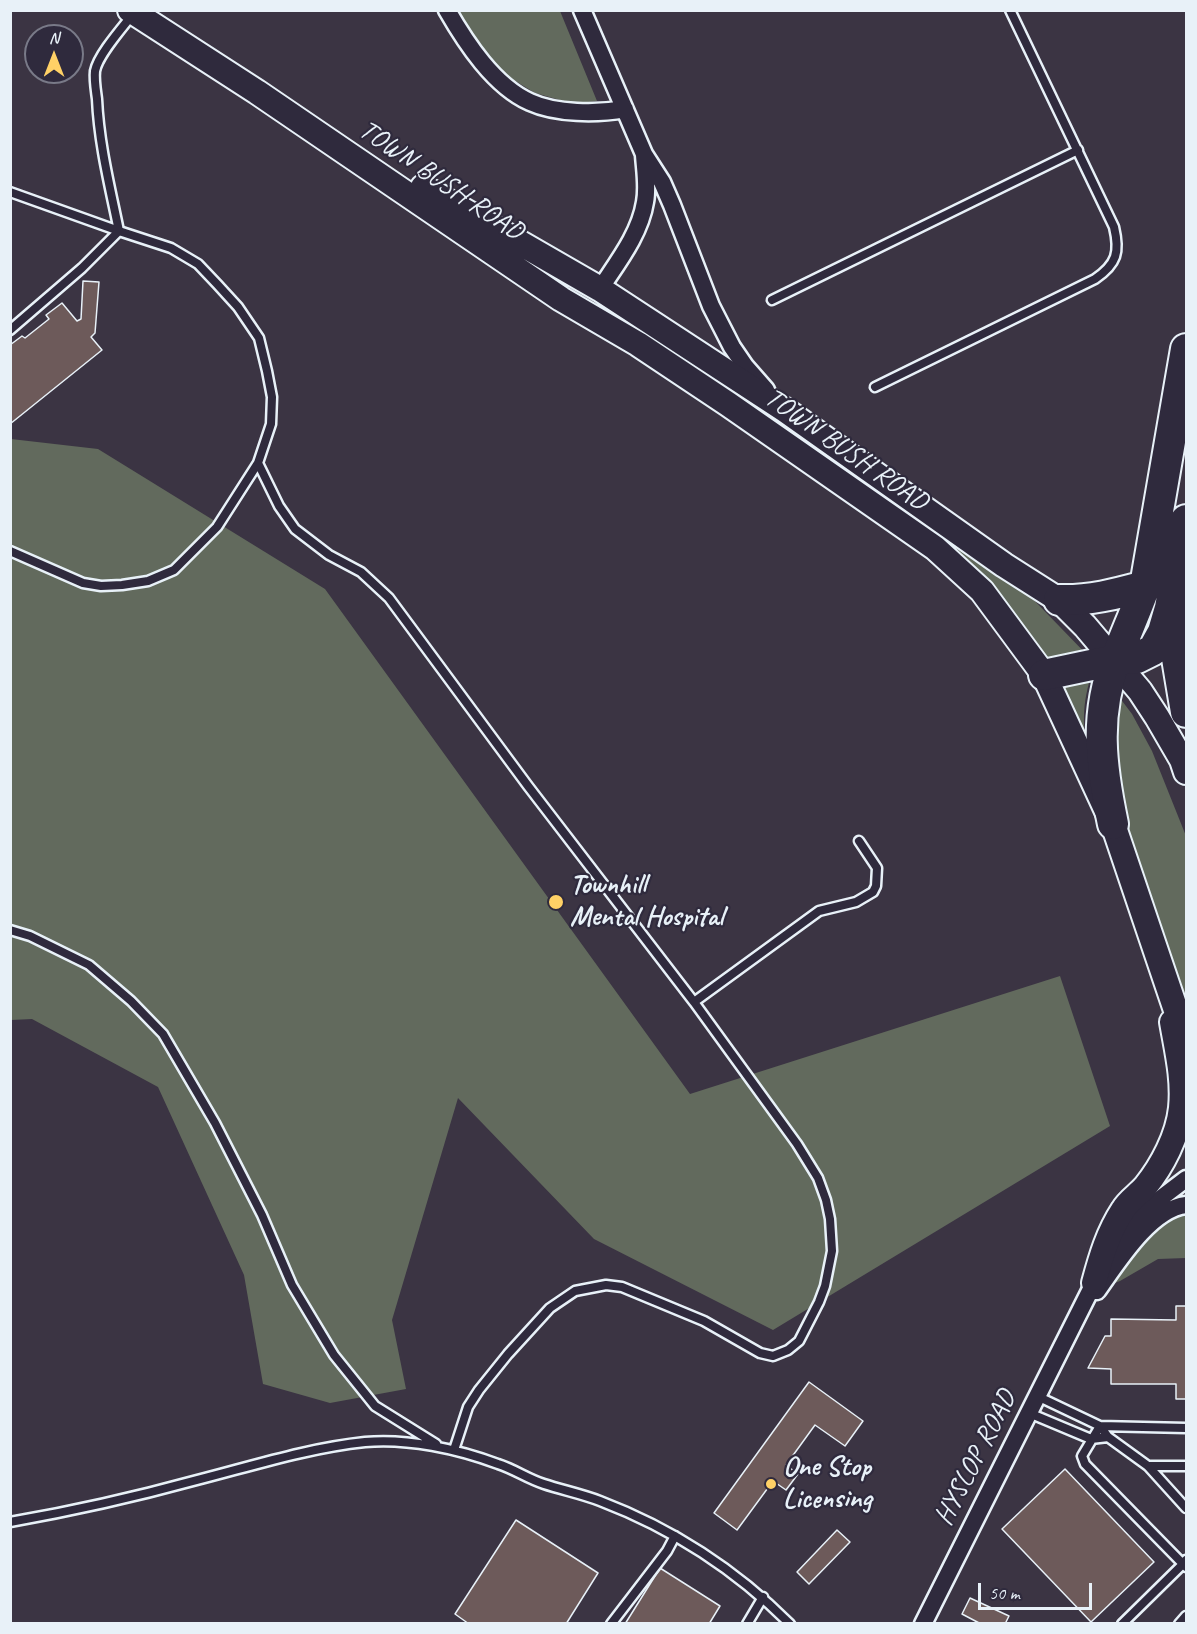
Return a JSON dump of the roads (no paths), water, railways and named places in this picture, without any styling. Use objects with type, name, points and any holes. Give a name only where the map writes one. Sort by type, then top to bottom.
[{"type":"highway","points":[[1113,824],[1105,787],[1101,743],[1103,711],[1115,660],[1134,618],[1145,586],[1186,349]]},
{"type":"highway","points":[[1044,675],[1115,660],[1137,658],[1153,650],[1163,632],[1170,608],[1186,520]]},
{"type":"highway","points":[[1179,564],[1176,652],[1186,712]]},
{"type":"highway","points":[[1059,600],[1076,601],[1113,596],[1145,586]]},
{"type":"street","points":[[447,10],[471,50],[509,88],[530,102],[566,111],[604,113],[625,110]]},
{"type":"street","points":[[582,10],[644,154],[662,182],[699,277],[732,346],[745,366],[785,410]]},
{"type":"street","name":"TOWN BUSH ROAD","points":[[132,12],[257,92],[561,299],[638,344],[935,548],[982,591],[1044,675],[1113,824],[1186,1040]]},
{"type":"street","name":"TOWN BUSH ROAD","points":[[257,92],[600,289],[785,410],[1004,565],[1059,600],[1085,626],[1140,691],[1157,717],[1186,772]]},
{"type":"street","points":[[561,299],[570,299],[600,289],[631,240],[642,217],[646,195],[644,154]]},
{"type":"street","points":[[600,289],[608,314],[638,344]]},
{"type":"street","points":[[1094,1283],[1106,1242],[1124,1208],[1145,1187],[1162,1162],[1173,1138],[1181,1111],[1182,1081],[1166,985]]},
{"type":"street","name":"HYSLOP ROAD","points":[[923,1623],[1078,1318],[1114,1242],[1140,1214],[1186,1179]]},
{"type":"street","name":"HYSLOP ROAD","points":[[1078,1318],[1116,1265],[1153,1222],[1168,1211],[1186,1205]]},
{"type":"lane","points":[[874,387],[1095,279],[1109,268],[1115,258],[1117,247],[1114,227],[1010,10]]},
{"type":"lane","points":[[118,231],[102,155],[95,71],[105,50],[132,12]]},
{"type":"lane","points":[[772,300],[1078,150]]},
{"type":"lane","points":[[10,192],[171,248],[198,264],[238,307],[259,338],[272,397],[271,424],[258,463],[217,527],[174,570],[148,581],[101,586],[83,583],[10,551]]},
{"type":"lane","points":[[10,330],[82,268],[118,231]]},
{"type":"lane","points":[[258,463],[279,506],[296,529],[329,555],[361,572],[389,598],[528,786],[694,1002],[797,1144],[818,1179],[830,1219],[832,1251],[830,1272],[819,1302],[799,1341],[788,1350],[772,1356],[760,1353],[704,1321],[622,1287],[606,1285],[575,1291],[550,1308],[479,1390],[468,1407],[454,1450]]},
{"type":"lane","points":[[694,1002],[819,911],[856,902],[873,892],[878,877],[877,868],[859,841]]},
{"type":"lane","points":[[10,930],[30,936],[89,965],[163,1034],[214,1122],[262,1215],[292,1285],[334,1356],[375,1406],[439,1446]]},
{"type":"lane","points":[[1037,1396],[1100,1426],[1186,1428]]},
{"type":"lane","points":[[1029,1413],[1091,1439],[1108,1437]]},
{"type":"lane","points":[[1100,1426],[1108,1437],[1148,1466],[1186,1508]]},
{"type":"lane","points":[[1100,1426],[1082,1456],[1085,1464],[1185,1564],[1122,1623]]},
{"type":"lane","points":[[10,1522],[56,1514],[177,1486],[320,1449],[367,1442],[439,1446],[499,1464],[542,1484],[600,1501],[675,1536],[724,1567],[763,1597],[790,1623]]},
{"type":"lane","points":[[1148,1466],[1186,1466]]},
{"type":"lane","points":[[611,1623],[667,1551],[675,1536]]},
{"type":"lane","points":[[747,1623],[763,1597]]},
{"type":"lane","points":[[1179,1623],[1186,1616]]},
{"type":"place","name":"Townhill Mental Hospital","points":[[556,902]]},
{"type":"place","name":"One Stop Licensing","points":[[771,1484]]}]
